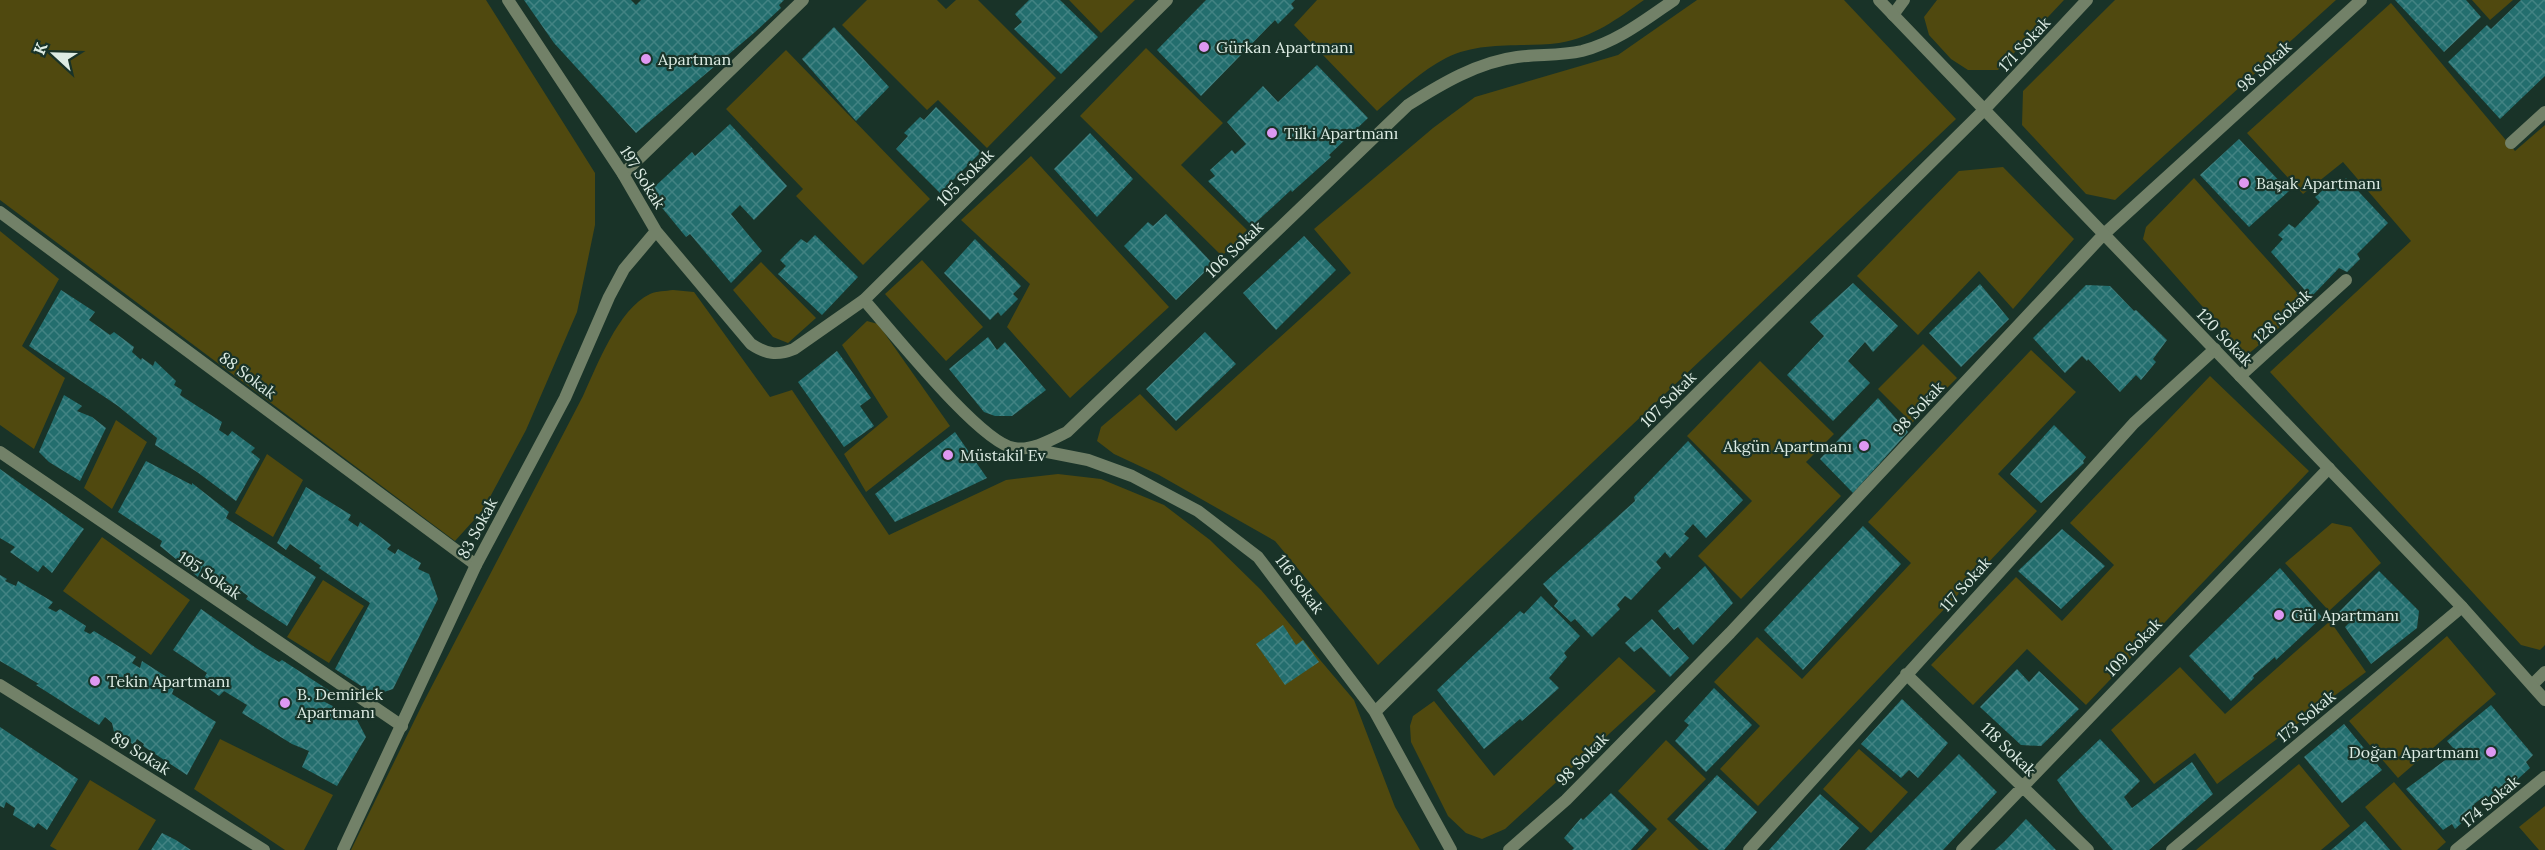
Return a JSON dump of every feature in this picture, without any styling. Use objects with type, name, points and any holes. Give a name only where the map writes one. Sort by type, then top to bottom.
[{"type":"street","name":"197 Sokak","points":[[508,0],[623,174],[656,231],[751,344],[769,354]]},
{"type":"street","points":[[623,174],[803,0]]},
{"type":"street","name":"105 Sokak","points":[[769,354],[782,354],[794,349],[864,300],[1167,0]]},
{"type":"street","name":"106 Sokak","points":[[1028,448],[1067,432],[1408,105],[1450,80],[1486,65],[1518,57],[1550,56],[1582,51],[1608,42],[1632,30],[1674,0]]},
{"type":"street","name":"120 Sokak","points":[[1879,0],[2462,607],[2545,700]]},
{"type":"street","points":[[1893,15],[1904,0]]},
{"type":"street","name":"171 Sokak","points":[[1984,110],[2087,0]]},
{"type":"street","name":"98 Sokak","points":[[1509,850],[1566,800],[1730,633],[2103,235],[2361,0]]},
{"type":"street","name":"107 Sokak","points":[[1376,712],[1984,110]]},
{"type":"street","points":[[2511,143],[2545,112]]},
{"type":"street","name":"88 Sokak","points":[[0,212],[476,565]]},
{"type":"street","name":"83 Sokak","points":[[343,850],[476,565],[565,398],[624,269],[656,231]]},
{"type":"street","name":"128 Sokak","points":[[2240,376],[2346,280]]},
{"type":"street","points":[[864,300],[977,426],[1000,444],[1014,448],[1028,448]]},
{"type":"street","name":"117 Sokak","points":[[1749,850],[2134,423],[2215,350]]},
{"type":"street","name":"116 Sokak","points":[[1028,448],[1088,460],[1132,476],[1198,511],[1258,557],[1376,712],[1452,850]]},
{"type":"street","name":"195 Sokak","points":[[0,452],[402,726]]},
{"type":"street","name":"109 Sokak","points":[[1962,850],[2329,468]]},
{"type":"street","name":"173 Sokak","points":[[2172,850],[2462,607]]},
{"type":"street","points":[[2532,685],[2545,672]]},
{"type":"street","name":"118 Sokak","points":[[1906,674],[2088,850]]},
{"type":"street","name":"89 Sokak","points":[[0,685],[264,850]]},
{"type":"street","name":"174 Sokak","points":[[2456,850],[2545,777]]},
{"type":"shaded area","points":[[0,0],[486,0],[595,173],[595,225],[577,312],[526,430],[483,510],[455,541],[0,200]]},
{"type":"shaded area","points":[[867,0],[937,0],[946,9],[956,0],[978,0],[1056,78],[987,148],[938,100],[927,110],[842,25]]},
{"type":"shaded area","points":[[1069,0],[1135,0],[1101,33]]},
{"type":"shaded area","points":[[1317,0],[1644,0],[1594,32],[1572,40],[1559,43],[1488,47],[1460,52],[1419,75],[1377,111],[1294,25]]},
{"type":"shaded area","points":[[1697,0],[1844,0],[1956,119],[1378,665],[1275,541],[1159,475],[1114,454],[1097,441],[1101,427],[1140,394],[1176,431],[1351,273],[1314,229],[1433,128],[1475,97],[1618,55]]},
{"type":"shaded area","points":[[1937,0],[2064,0],[1998,70],[1968,70],[1951,59],[1929,35],[1924,17]]},
{"type":"shaded area","points":[[2115,0],[2336,0],[2115,200],[2086,194],[2022,125],[2023,91]]},
{"type":"shaded area","points":[[2472,0],[2513,0],[2490,20]]},
{"type":"shaded area","points":[[2391,3],[2515,151],[2545,125],[2545,645],[2540,650],[2521,645],[2270,372],[2411,241],[2343,162],[2303,194],[2247,133]]},
{"type":"shaded area","points":[[1146,48],[1223,123],[1181,165],[1247,230],[1222,256],[1080,116]]},
{"type":"shaded area","points":[[786,50],[930,199],[863,265],[796,196],[803,189],[726,109]]},
{"type":"shaded area","points":[[1031,156],[1169,307],[1070,398],[1007,327],[1030,284],[961,220]]},
{"type":"shaded area","points":[[2003,167],[2074,239],[2013,309],[1979,271],[1918,335],[1857,276],[1959,171]]},
{"type":"shaded area","points":[[2194,178],[2307,304],[2246,356],[2143,239],[2146,227]]},
{"type":"shaded area","points":[[0,231],[59,279],[22,346],[65,378],[34,449],[0,425]]},
{"type":"shaded area","points":[[922,260],[983,327],[946,361],[885,294]]},
{"type":"shaded area","points":[[761,262],[816,318],[788,343],[773,337],[733,290]]},
{"type":"shaded area","points":[[673,290],[694,292],[770,397],[792,390],[889,535],[1006,480],[1058,474],[1101,479],[1164,505],[1210,540],[1261,590],[1354,700],[1395,807],[1420,850],[351,850],[422,705],[618,325],[639,301],[652,293]]},
{"type":"shaded area","points":[[867,321],[878,324],[950,426],[866,492],[844,454],[888,417],[842,345]]},
{"type":"shaded area","points":[[1923,344],[1957,378],[1912,423],[1878,389]]},
{"type":"shaded area","points":[[2031,350],[2076,392],[1998,474],[2037,511],[1758,806],[1720,769],[1760,726],[1714,682],[1757,637],[1802,679],[1911,563],[1868,522]]},
{"type":"shaded area","points":[[1760,361],[1834,434],[1806,462],[1841,496],[1741,599],[1698,556],[1752,501],[1687,436]]},
{"type":"shaded area","points":[[2210,376],[2309,471],[2086,705],[2027,649],[1973,705],[1931,665],[2016,577],[2062,621],[2114,565],[2070,523]]},
{"type":"shaded area","points":[[116,420],[147,442],[112,509],[84,488]]},
{"type":"shaded area","points":[[267,454],[303,480],[273,537],[235,513]]},
{"type":"shaded area","points":[[2332,523],[2351,527],[2381,563],[2329,611],[2285,563]]},
{"type":"shaded area","points":[[102,537],[190,600],[151,655],[63,591]]},
{"type":"shaded area","points":[[323,580],[364,606],[329,663],[287,637]]},
{"type":"shaded area","points":[[2330,621],[2366,672],[2217,784],[2195,753],[2154,784],[2111,730],[2180,667],[2225,714]]},
{"type":"shaded area","points":[[2447,636],[2496,694],[2398,778],[2349,721]]},
{"type":"shaded area","points":[[1619,657],[1656,691],[1505,829],[1482,839],[1466,833],[1448,816],[1411,742],[1410,726],[1413,716],[1434,701],[1494,776]]},
{"type":"shaded area","points":[[220,739],[333,795],[304,850],[285,850],[194,789]]},
{"type":"shaded area","points":[[1666,740],[1706,779],[1667,819],[1699,850],[1637,850],[1657,829],[1618,791]]},
{"type":"shaded area","points":[[1859,749],[1908,792],[1871,833],[1823,789]]},
{"type":"shaded area","points":[[2299,764],[2350,826],[2321,850],[2196,850]]},
{"type":"shaded area","points":[[90,780],[156,820],[138,850],[57,850],[50,846]]},
{"type":"shaded area","points":[[2394,782],[2446,842],[2437,850],[2402,850],[2365,807]]},
{"type":"shaded area","points":[[2545,806],[2545,850],[2539,850],[2519,827]]},
{"type":"building","name":"Apartman","points":[[524,0],[631,0],[636,5],[641,0],[784,0],[779,5],[781,8],[755,32],[636,133],[554,43]]},
{"type":"building","points":[[1029,0],[1060,0],[1098,37],[1061,74],[1014,29],[1022,22],[1015,14]]},
{"type":"building","name":"Gürkan Apartmanı","points":[[1206,0],[1295,0],[1291,4],[1294,8],[1278,24],[1275,20],[1201,96],[1157,50]]},
{"type":"building","points":[[2395,0],[2466,0],[2481,17],[2444,52]]},
{"type":"building","points":[[2521,0],[2545,0],[2545,76],[2500,119],[2448,62],[2487,25],[2491,29]]},
{"type":"building","points":[[834,27],[889,87],[856,121],[802,59]]},
{"type":"building","points":[[1317,65],[1368,118],[1329,155],[1331,157],[1252,226],[1208,181],[1215,176],[1210,170],[1232,150],[1235,154],[1246,144],[1227,122],[1263,86],[1278,102]]},
{"type":"building","points":[[936,107],[981,152],[940,193],[896,149],[908,136],[904,133],[920,117],[924,120]]},
{"type":"building","points":[[730,124],[787,186],[754,220],[740,205],[731,214],[762,251],[731,283],[690,234],[686,237],[649,192],[692,152],[695,156]]},
{"type":"building","points":[[1090,133],[1133,179],[1097,217],[1054,169]]},
{"type":"building","name":"Başak Apartmanı","points":[[2239,139],[2289,191],[2249,227],[2200,175]]},
{"type":"building","points":[[2346,178],[2388,223],[2357,254],[2360,259],[2347,272],[2339,268],[2311,297],[2271,252],[2283,239],[2278,235],[2289,224],[2295,228],[2320,202],[2315,197],[2330,184],[2334,190]]},
{"type":"building","points":[[1166,214],[1213,264],[1176,300],[1124,246],[1148,222],[1153,226]]},
{"type":"building","points":[[815,235],[858,277],[822,315],[778,274],[786,266],[780,260],[801,239],[807,243]]},
{"type":"building","points":[[1304,236],[1336,270],[1276,330],[1243,293]]},
{"type":"building","points":[[975,239],[1021,286],[1013,294],[1018,299],[1001,316],[998,312],[990,320],[944,273]]},
{"type":"building","points":[[1853,283],[1898,326],[1873,352],[1865,342],[1848,361],[1870,383],[1833,421],[1787,375],[1824,336],[1810,322]]},
{"type":"building","points":[[1980,284],[2009,319],[1961,367],[1929,333]]},
{"type":"building","points":[[2086,285],[2110,286],[2167,340],[2153,359],[2156,362],[2141,380],[2136,375],[2120,392],[2088,359],[2087,361],[2082,356],[2065,373],[2033,338]]},
{"type":"building","points":[[61,290],[95,312],[89,320],[110,335],[114,332],[134,347],[132,352],[141,360],[142,358],[153,366],[155,361],[176,381],[174,385],[182,390],[180,395],[222,422],[219,430],[228,436],[232,431],[255,448],[251,452],[260,459],[236,501],[155,445],[157,438],[118,406],[29,346]]},
{"type":"building","points":[[1205,332],[1236,364],[1176,421],[1146,389]]},
{"type":"building","points":[[988,337],[997,350],[1005,342],[1046,390],[1012,416],[995,416],[984,412],[949,369]]},
{"type":"building","points":[[837,351],[871,398],[860,406],[874,426],[844,447],[798,382]]},
{"type":"building","points":[[64,395],[82,406],[77,411],[92,417],[106,428],[80,481],[49,462],[39,452]]},
{"type":"building","name":"Akgün Apartmanı","points":[[1878,398],[1908,432],[1853,493],[1820,459]]},
{"type":"building","points":[[2054,425],[2086,457],[2084,463],[2041,503],[2010,474]]},
{"type":"building","name":"Müstakil Ev","points":[[955,432],[987,478],[895,522],[875,494]]},
{"type":"building","points":[[1688,441],[1743,500],[1706,538],[1693,524],[1684,534],[1689,538],[1670,558],[1665,552],[1656,562],[1661,568],[1631,600],[1625,596],[1617,605],[1620,609],[1592,637],[1575,619],[1571,622],[1554,606],[1558,601],[1543,584],[1635,501],[1634,497]]},
{"type":"building","points":[[146,461],[192,485],[192,483],[229,512],[226,518],[316,577],[287,626],[246,599],[248,596],[241,591],[238,597],[208,576],[212,572],[203,566],[198,577],[160,546],[162,541],[118,512]]},
{"type":"building","points":[[0,469],[84,529],[52,573],[43,565],[38,572],[10,552],[15,547],[0,538]]},
{"type":"building","points":[[306,487],[351,515],[348,520],[358,527],[360,522],[377,534],[391,545],[387,549],[395,554],[398,549],[421,563],[418,569],[429,574],[438,599],[393,689],[375,695],[335,669],[370,603],[319,568],[321,566],[290,544],[286,550],[277,543]]},
{"type":"building","points":[[1863,526],[1901,564],[1803,670],[1764,630]]},
{"type":"building","points":[[2062,529],[2105,566],[2061,609],[2018,571]]},
{"type":"building","points":[[1705,566],[1733,603],[1693,645],[1678,627],[1674,630],[1658,611]]},
{"type":"building","points":[[2280,568],[2322,617],[2276,660],[2275,657],[2253,676],[2254,678],[2231,701],[2189,656]]},
{"type":"building","points":[[2379,571],[2419,611],[2417,628],[2371,664],[2345,627],[2350,622],[2339,612]]},
{"type":"building","points":[[0,575],[7,579],[5,581],[16,586],[18,581],[53,602],[48,608],[56,612],[60,609],[86,626],[84,631],[90,634],[94,631],[136,657],[132,663],[140,668],[142,661],[176,683],[172,694],[216,722],[187,775],[143,746],[144,744],[137,739],[134,745],[114,732],[112,723],[105,717],[99,725],[36,685],[39,684],[0,661]]},
{"type":"building","points":[[1541,596],[1580,636],[1564,653],[1567,657],[1549,678],[1559,688],[1522,721],[1520,719],[1484,749],[1437,690],[1520,611],[1524,614]]},
{"type":"building","points":[[201,609],[256,648],[279,662],[282,660],[330,691],[323,701],[356,718],[366,737],[337,786],[302,767],[309,751],[292,744],[242,713],[247,705],[224,691],[219,696],[201,683],[207,673],[173,650]]},
{"type":"building","points":[[1652,619],[1689,658],[1670,677],[1641,647],[1634,652],[1625,643]]},
{"type":"building","points":[[1283,625],[1296,645],[1303,640],[1319,662],[1285,685],[1256,644]]},
{"type":"building","points":[[2017,669],[2029,682],[2039,671],[2079,709],[2041,746],[2021,745],[1980,707]]},
{"type":"building","points":[[1714,688],[1752,725],[1706,772],[1675,741],[1689,725],[1684,721]]},
{"type":"building","points":[[1902,699],[1948,743],[1918,778],[1909,770],[1901,778],[1861,744]]},
{"type":"building","name":"Doğan Apartmanı","points":[[2491,705],[2533,755],[2526,762],[2530,768],[2497,798],[2493,794],[2474,804],[2477,809],[2455,829],[2452,824],[2443,830],[2406,789],[2448,758],[2446,756],[2454,749],[2447,741]]},
{"type":"building","points":[[2344,724],[2382,770],[2342,803],[2304,757]]},
{"type":"building","points":[[0,727],[78,779],[47,830],[38,823],[34,828],[13,815],[15,808],[6,802],[4,808],[0,806]]},
{"type":"building","points":[[2100,739],[2140,781],[2124,797],[2132,808],[2192,762],[2213,794],[2149,850],[2113,850],[2080,812],[2057,780]]},
{"type":"building","points":[[1959,754],[1997,792],[1943,850],[1865,850]]},
{"type":"building","points":[[1717,775],[1757,812],[1724,850],[1709,850],[1675,820]]},
{"type":"building","points":[[1611,793],[1649,830],[1631,850],[1572,850],[1574,848],[1564,838],[1581,818],[1583,820]]},
{"type":"building","points":[[1820,794],[1859,828],[1839,850],[1769,850]]},
{"type":"building","points":[[2026,819],[2056,850],[1995,850],[2004,842]]},
{"type":"building","points":[[2365,821],[2390,850],[2331,850]]},
{"type":"building","points":[[162,833],[176,840],[191,850],[151,850]]},
{"type":"place","name":"Gürkan Apartmanı","points":[[1204,47]]},
{"type":"place","name":"Apartman","points":[[646,59]]},
{"type":"place","name":"Tilki Apartmanı","points":[[1272,133]]},
{"type":"place","name":"Başak Apartmanı","points":[[2244,183]]},
{"type":"place","name":"Akgün Apartmanı","points":[[1864,446]]},
{"type":"place","name":"Müstakil Ev","points":[[948,455]]},
{"type":"place","name":"Gül Apartmanı","points":[[2279,615]]},
{"type":"place","name":"Tekin Apartmanı","points":[[95,681]]},
{"type":"place","name":"B. Demirlek Apartmanı","points":[[285,703]]},
{"type":"place","name":"Doğan Apartmanı","points":[[2491,752]]}]
